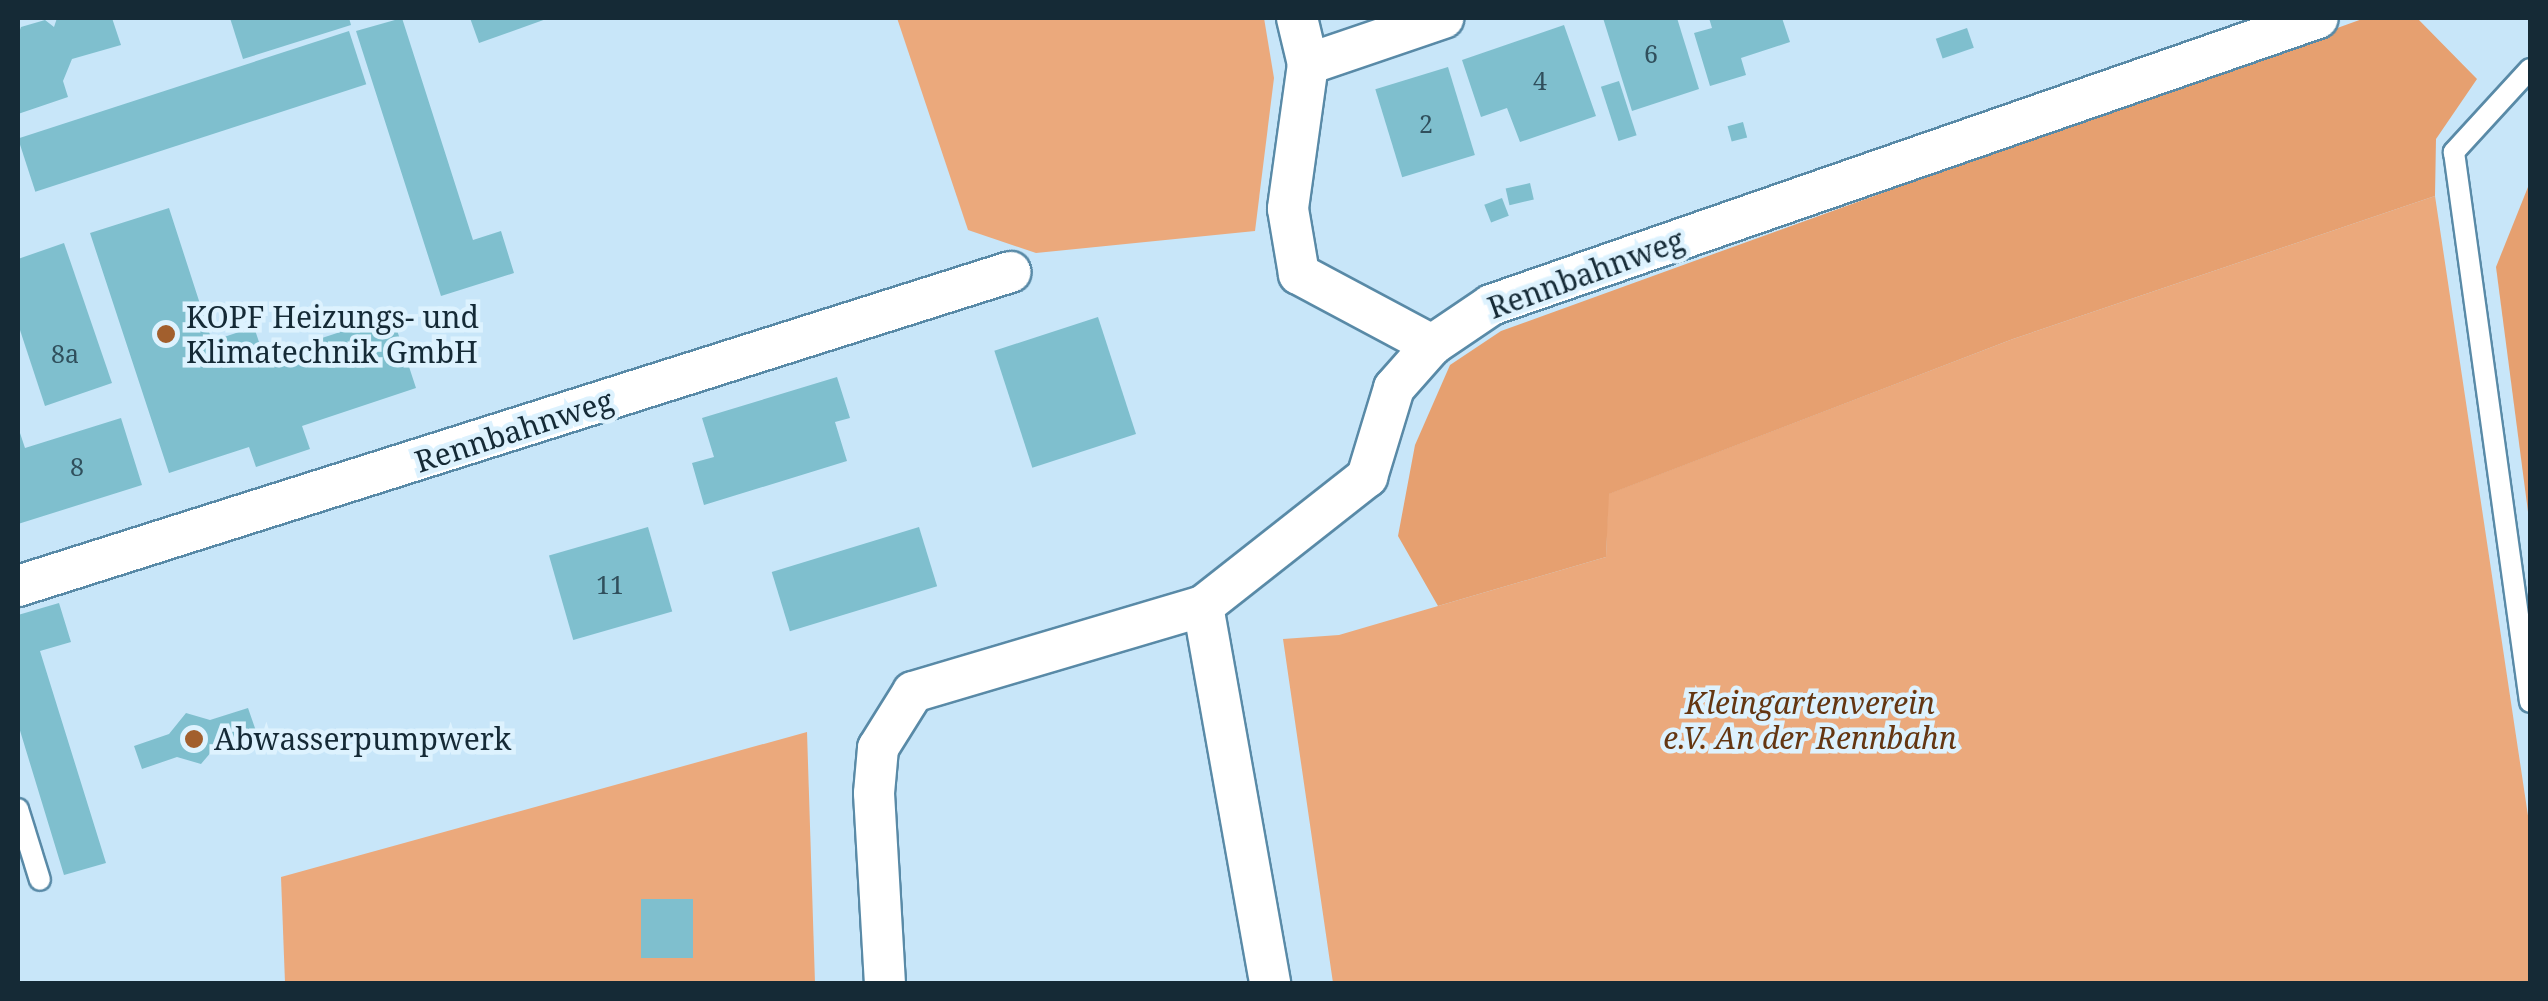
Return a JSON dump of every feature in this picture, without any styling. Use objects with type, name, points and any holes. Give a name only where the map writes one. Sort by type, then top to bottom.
[{"type":"street","points":[[1297,18],[1308,64],[1288,209],[1300,274],[1432,344]]},
{"type":"street","points":[[1308,64],[1443,18]]},
{"type":"street","name":"Rennbahnweg","points":[[885,984],[874,793],[878,748],[913,692],[1203,606],[1367,477],[1394,388],[1432,344],[1492,305],[2318,18]]},
{"type":"street","name":"Rennbahnweg","points":[[18,586],[1010,272]]},
{"type":"street","points":[[1203,606],[1270,984]]},
{"type":"lane","points":[[2530,68],[2454,152],[2530,702]]},
{"type":"lane","points":[[18,809],[40,880]]},
{"type":"green space","points":[[897,18],[1264,18],[1274,78],[1255,231],[1036,253],[968,230]]},
{"type":"green space","name":"Kleingartenverein e.V. An der Rennbahn","points":[[2435,196],[2530,829],[2530,983],[1333,983],[1283,639],[1339,635],[1606,557],[1608,494],[2013,339]]},
{"type":"green space","points":[[807,732],[815,983],[285,983],[281,877]]},
{"type":"shaded area","points":[[2365,18],[2417,18],[2477,79],[2436,139],[2435,196],[2013,339],[1609,494],[1606,557],[1438,606],[1398,536],[1415,445],[1450,365],[1501,331]]},
{"type":"shaded area","points":[[2530,182],[2530,527],[2496,267]]},
{"type":"building","points":[[57,18],[112,18],[121,45],[72,59],[63,81],[68,97],[18,114],[21,27],[45,20],[54,27]]},
{"type":"building","points":[[230,18],[349,18],[351,25],[243,59]]},
{"type":"building","points":[[402,18],[473,240],[501,231],[514,273],[441,296],[356,31]]},
{"type":"building","points":[[470,18],[549,18],[479,43]]},
{"type":"building","points":[[1603,18],[1677,18],[1699,89],[1632,111]]},
{"type":"building","points":[[1709,18],[1782,18],[1790,42],[1741,58],[1746,75],[1710,86],[1694,33],[1712,28]]},
{"type":"building","points":[[1564,25],[1596,116],[1520,142],[1507,108],[1481,117],[1462,60]]},
{"type":"building","points":[[1967,28],[1974,48],[1943,59],[1936,39]]},
{"type":"building","points":[[349,31],[366,84],[35,192],[18,139]]},
{"type":"building","points":[[1448,67],[1475,155],[1402,177],[1375,89]]},
{"type":"building","points":[[1619,81],[1637,135],[1619,141],[1601,87]]},
{"type":"building","points":[[1743,122],[1747,137],[1732,142],[1728,126]]},
{"type":"building","points":[[1530,183],[1534,200],[1509,205],[1506,189]]},
{"type":"building","points":[[1502,198],[1509,216],[1491,223],[1484,205]]},
{"type":"building","name":"KOPF Heizungs- und Klimatechnik GmbH","points":[[169,208],[212,341],[254,327],[264,357],[392,315],[416,388],[302,426],[310,449],[256,467],[249,447],[169,473],[90,233]]},
{"type":"building","points":[[64,243],[112,383],[45,406],[18,324],[18,259]]},
{"type":"building","points":[[1098,317],[1136,434],[1032,468],[994,351]]},
{"type":"building","points":[[837,377],[850,418],[835,422],[847,461],[704,505],[692,463],[714,457],[702,418]]},
{"type":"building","points":[[121,418],[142,485],[18,524],[18,427],[25,448]]},
{"type":"building","points":[[648,527],[672,612],[573,640],[549,555]]},
{"type":"building","points":[[919,527],[937,586],[790,631],[772,572]]},
{"type":"building","points":[[59,603],[71,642],[40,651],[106,863],[64,875],[18,724],[18,615]]},
{"type":"building","name":"Abwasserpumpwerk","points":[[248,708],[256,731],[218,744],[201,764],[177,757],[142,769],[134,746],[169,734],[186,713],[210,720]]},
{"type":"building","points":[[641,899],[693,899],[693,958],[641,958]]},
{"type":"place","name":"KOPF Heizungs- und Klimatechnik GmbH","points":[[166,334]]},
{"type":"place","name":"Abwasserpumpwerk","points":[[194,739]]}]
